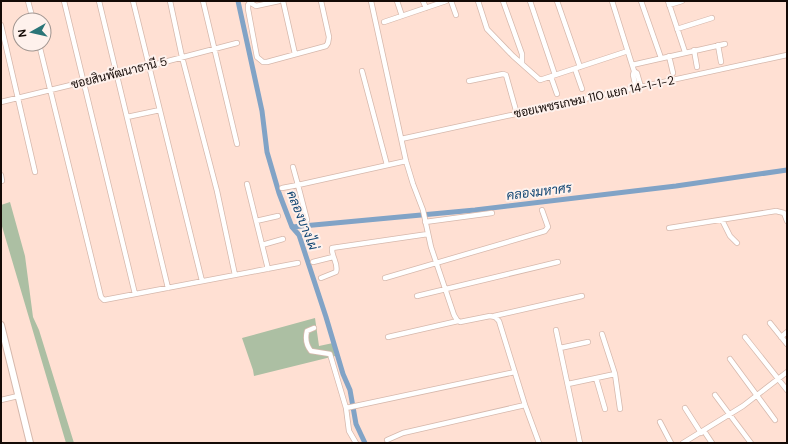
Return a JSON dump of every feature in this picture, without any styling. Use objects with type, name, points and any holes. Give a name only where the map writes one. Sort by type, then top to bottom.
[{"type":"street","points":[[28,1],[31,12]]},
{"type":"street","points":[[64,1],[135,294]]},
{"type":"street","points":[[99,1],[168,288]]},
{"type":"street","points":[[133,1],[202,281]]},
{"type":"street","points":[[170,1],[182,57],[217,191],[235,275]]},
{"type":"street","points":[[203,1],[237,144]]},
{"type":"street","points":[[279,1],[266,2],[256,6],[251,2],[248,5],[257,57],[263,62],[326,46],[329,37],[321,1]]},
{"type":"street","points":[[283,1],[295,54]]},
{"type":"street","points":[[371,1],[406,160],[423,210],[428,234],[445,289],[454,315],[458,321]]},
{"type":"street","points":[[397,1],[402,16]]},
{"type":"street","points":[[423,1],[426,8]]},
{"type":"street","points":[[384,22],[446,1]]},
{"type":"street","points":[[451,1],[456,15]]},
{"type":"street","points":[[478,1],[487,29],[539,79],[542,80],[628,51]]},
{"type":"street","points":[[503,1],[522,54],[522,63]]},
{"type":"street","points":[[530,1],[557,94]]},
{"type":"street","points":[[557,1],[580,67]]},
{"type":"street","points":[[612,1],[634,71],[633,75],[639,88]]},
{"type":"street","points":[[641,1],[661,58]]},
{"type":"street","points":[[682,1],[669,3],[684,52]]},
{"type":"street","points":[[677,29],[712,18]]},
{"type":"street","points":[[1,25],[35,172]]},
{"type":"street","name":"ซอยสินพัฒนาธานี 5","points":[[1,102],[237,43]]},
{"type":"street","points":[[632,65],[684,52],[725,44]]},
{"type":"street","points":[[718,45],[721,62]]},
{"type":"street","points":[[694,50],[697,67]]},
{"type":"street","points":[[41,52],[101,297],[104,300],[298,263]]},
{"type":"street","name":"ซอยเพชรเกษม 110 แยก 14-1-1-2","points":[[401,139],[787,55]]},
{"type":"street","points":[[669,56],[673,73]]},
{"type":"street","points":[[575,69],[582,89]]},
{"type":"street","points":[[362,71],[387,165]]},
{"type":"street","points":[[469,81],[503,74],[506,75],[517,114]]},
{"type":"street","points":[[127,117],[160,110]]},
{"type":"street","points":[[282,188],[406,160]]},
{"type":"street","points":[[293,166],[307,220]]},
{"type":"street","points":[[1,175],[2,181]]},
{"type":"street","points":[[247,184],[268,269]]},
{"type":"street","points":[[385,278],[544,231],[548,227],[542,210]]},
{"type":"street","points":[[669,228],[776,211],[784,213],[787,221]]},
{"type":"street","points":[[425,219],[492,213]]},
{"type":"street","points":[[256,221],[278,216]]},
{"type":"street","points":[[722,220],[730,236],[737,243]]},
{"type":"street","points":[[321,278],[336,272],[337,265],[333,257],[332,248],[428,234]]},
{"type":"street","points":[[262,245],[284,240]]},
{"type":"street","points":[[313,262],[333,257]]},
{"type":"street","points":[[417,296],[558,262]]},
{"type":"street","points":[[388,337],[582,296]]},
{"type":"street","points":[[493,316],[497,318],[500,324],[525,405],[539,443]]},
{"type":"street","points":[[770,323],[787,344]]},
{"type":"street","points":[[1,325],[30,443]]},
{"type":"street","points":[[314,328],[307,332],[305,339],[311,351],[330,354],[348,407],[349,431],[356,443]]},
{"type":"street","points":[[556,330],[580,443]]},
{"type":"street","points":[[781,337],[787,332]]},
{"type":"street","points":[[602,334],[614,374],[620,409]]},
{"type":"street","points":[[745,337],[787,390]]},
{"type":"street","points":[[560,348],[588,342]]},
{"type":"street","points":[[730,359],[775,420]]},
{"type":"street","points":[[348,407],[515,372]]},
{"type":"street","points":[[683,443],[730,415],[787,372]]},
{"type":"street","points":[[568,384],[614,374]]},
{"type":"street","points":[[596,378],[605,409]]},
{"type":"street","points":[[715,395],[751,443]]},
{"type":"street","points":[[1,400],[18,396]]},
{"type":"street","points":[[387,440],[413,431],[525,405]]},
{"type":"street","points":[[685,408],[712,443]]},
{"type":"street","points":[[660,422],[671,443]]},
{"type":"green space","points":[[10,202],[25,256],[33,317],[39,330],[74,443],[66,443],[1,223],[1,205]]},
{"type":"green space","points":[[315,318],[319,346],[333,343],[335,356],[254,376],[242,338]]},
{"type":"waterway","name":"คลองบางไผ่","points":[[238,1],[262,111],[267,152],[279,193],[292,227],[299,235],[343,374],[350,390],[356,424],[365,443]]},
{"type":"waterway","name":"คลองมหาศร","points":[[292,227],[475,210],[676,186],[787,170]]}]
